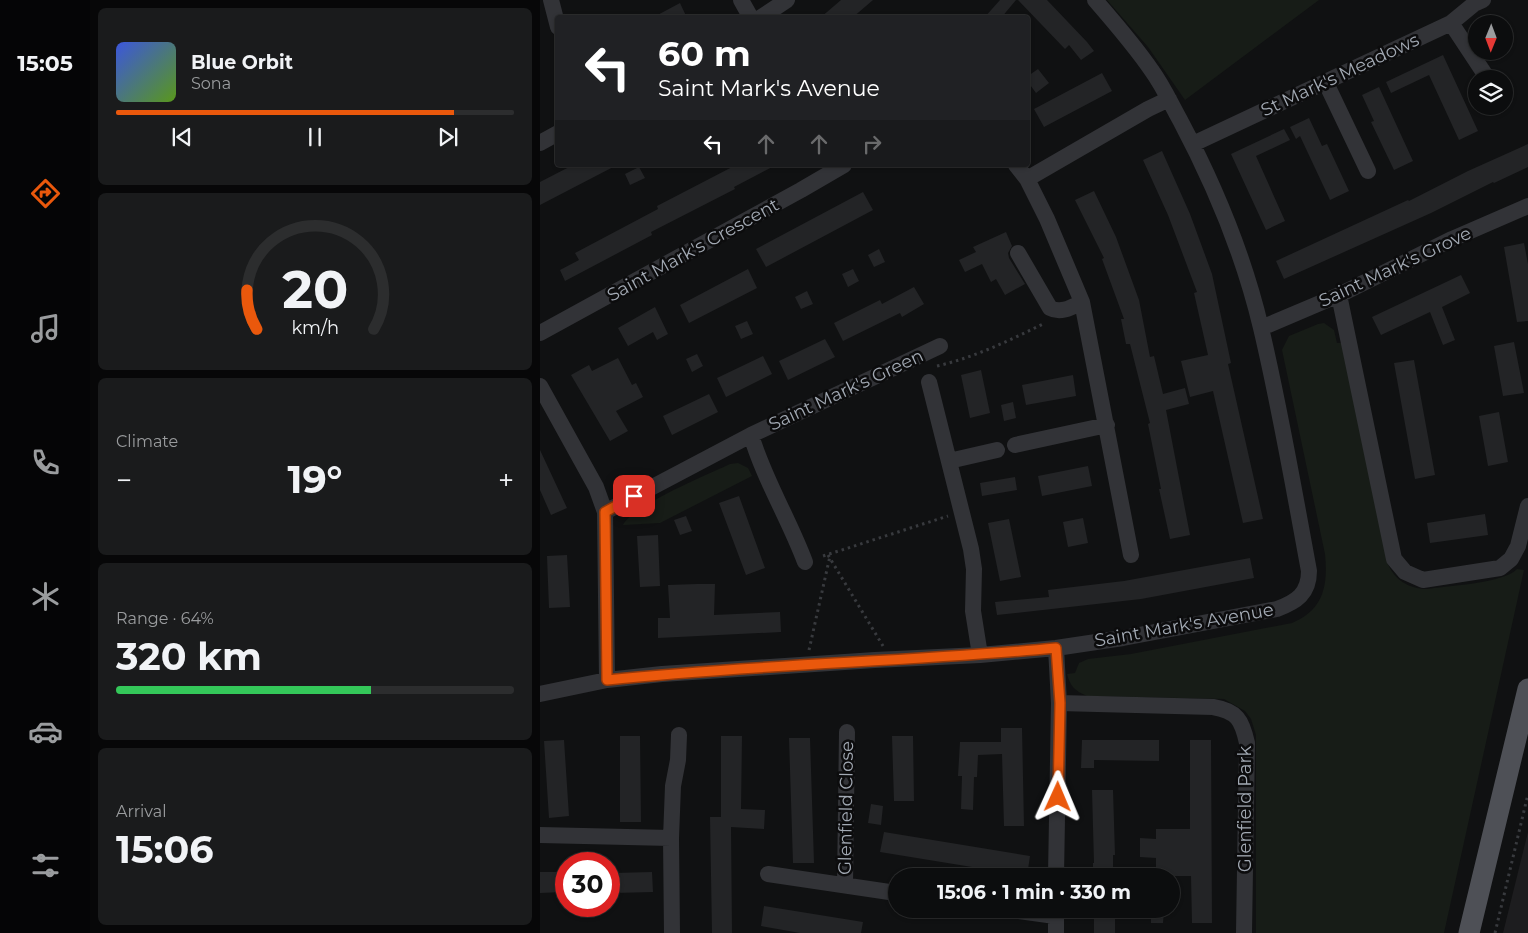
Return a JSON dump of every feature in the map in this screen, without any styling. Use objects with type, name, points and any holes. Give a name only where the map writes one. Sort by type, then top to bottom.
[{"type":"main road","points":[[1469,933],[1528,689]]},
{"type":"street","points":[[551,0],[555,15]]},
{"type":"street","points":[[742,0],[750,15]]},
{"type":"street","points":[[764,15],[787,0]]},
{"type":"street","name":"Saint Mark's Avenue","points":[[540,694],[607,680],[662,674],[980,655],[1056,648],[1123,638],[1276,609],[1292,603],[1302,594],[1309,578],[1309,570],[1261,328],[1244,269],[1193,144],[1169,99],[1154,72],[1095,0]]},
{"type":"street","name":"St Mark's Meadows","points":[[1193,144],[1450,23],[1474,4],[1484,0]]},
{"type":"street","points":[[1450,23],[1482,70]]},
{"type":"street","points":[[1326,83],[1368,171]]},
{"type":"street","points":[[1027,179],[1148,109],[1169,99]]},
{"type":"street","points":[[540,143],[555,135]]},
{"type":"street","name":"Saint Mark's Crescent","points":[[540,333],[841,167]]},
{"type":"street","points":[[1018,167],[1027,179],[1068,265],[1082,302],[1131,555]]},
{"type":"street","name":"Saint Mark's Grove","points":[[1261,328],[1339,295],[1452,239],[1528,206]]},
{"type":"street","points":[[1018,253],[1050,308],[1059,310],[1070,308],[1082,302]]},
{"type":"street","points":[[1339,295],[1394,559],[1405,572],[1423,580],[1500,568],[1511,559],[1518,546],[1528,506]]},
{"type":"street","name":"Saint Mark's Green","points":[[605,512],[751,435],[940,346]]},
{"type":"street","points":[[929,382],[973,560],[973,611],[980,655]]},
{"type":"street","points":[[540,386],[596,486],[605,512],[607,680]]},
{"type":"street","points":[[1015,445],[1107,425]]},
{"type":"street","name":"Saint Mark's Green","points":[[751,435],[805,562]]},
{"type":"street","points":[[949,461],[997,450]]},
{"type":"street","points":[[1056,648],[1060,703],[1056,868]]},
{"type":"street","name":"Glenfield Park","points":[[1060,703],[1213,707],[1230,712],[1238,718],[1247,743],[1244,933]]},
{"type":"street","name":"Glenfield Close","points":[[845,885],[847,732]]},
{"type":"street","points":[[672,933],[671,838],[673,786],[678,760],[679,735]]},
{"type":"street","points":[[540,835],[671,838]]},
{"type":"street","name":"Glenfield Close","points":[[768,874],[888,892]]},
{"type":"street","points":[[1056,918],[1056,933]]},
{"type":"path","points":[[949,363],[999,346],[1046,322]]},
{"type":"path","points":[[823,556],[949,516]]},
{"type":"path","points":[[829,555],[884,646]]},
{"type":"path","points":[[809,650],[829,555]]},
{"type":"path","points":[[1495,933],[1528,794]]},
{"type":"shaded area","points":[[1107,0],[1319,0],[1185,100],[1148,47]]},
{"type":"shaded area","points":[[1324,323],[1334,330],[1337,343],[1345,343],[1387,562],[1394,574],[1408,585],[1427,589],[1489,581],[1511,574],[1517,569],[1524,570],[1444,933],[1256,933],[1256,735],[1251,719],[1245,711],[1224,699],[1087,696],[1074,688],[1067,674],[1075,673],[1079,663],[1088,659],[1131,654],[1292,623],[1303,618],[1317,604],[1322,595],[1326,576],[1325,554],[1282,350],[1289,336]]},
{"type":"shaded area","points":[[738,463],[748,468],[752,476],[660,523],[623,525],[630,517],[655,500],[730,464]]},
{"type":"shaded area","points":[[1528,832],[1528,933],[1503,933]]},
{"type":"building","points":[[841,0],[873,0],[856,15],[824,15]]},
{"type":"building","points":[[1000,0],[1016,0],[1004,15],[987,15]]},
{"type":"building","points":[[1018,0],[1047,0],[1094,51],[1081,60],[1069,45],[1065,49]]},
{"type":"building","points":[[680,3],[686,15],[658,15]]},
{"type":"building","points":[[1443,55],[1468,109],[1468,115],[1471,115],[1478,131],[1459,140],[1429,75],[1391,93],[1386,82]]},
{"type":"building","points":[[1038,69],[1049,83],[1036,93],[1030,85],[1030,75]]},
{"type":"building","points":[[1102,73],[1112,91],[1044,127],[1034,109]]},
{"type":"building","points":[[1379,87],[1413,161],[1394,170],[1371,122],[1374,121],[1362,95]]},
{"type":"building","points":[[1309,118],[1322,146],[1327,144],[1349,191],[1330,200],[1300,136],[1296,139],[1290,127]]},
{"type":"building","points":[[1284,129],[1290,140],[1256,156],[1285,221],[1266,230],[1231,154]]},
{"type":"building","points":[[1528,144],[1528,167],[1284,279],[1276,261],[1409,201],[1468,171]]},
{"type":"building","points":[[1162,151],[1190,214],[1212,274],[1231,363],[1228,364],[1263,519],[1243,523],[1213,391],[1190,397],[1181,361],[1208,355],[1194,293],[1197,292],[1168,215],[1143,160]]},
{"type":"building","points":[[569,167],[613,167],[540,205],[540,182]]},
{"type":"building","points":[[639,167],[645,178],[630,185],[625,174]]},
{"type":"building","points":[[732,167],[772,167],[734,187],[735,189],[651,232],[652,235],[565,281],[560,270],[579,260],[575,253],[658,209],[657,206]]},
{"type":"building","points":[[1094,191],[1116,237],[1139,300],[1150,357],[1154,356],[1163,394],[1185,388],[1189,404],[1166,410],[1190,535],[1170,539],[1159,489],[1161,489],[1148,424],[1150,423],[1130,344],[1126,344],[1121,319],[1124,319],[1102,259],[1104,258],[1075,200]]},
{"type":"building","points":[[863,192],[873,210],[766,267],[756,249]]},
{"type":"building","points":[[1006,232],[1012,246],[1008,253],[1009,258],[1025,284],[1005,295],[996,279],[991,282],[982,264],[965,272],[959,260],[976,252],[973,247]]},
{"type":"building","points":[[1524,243],[1528,264],[1528,321],[1517,322],[1504,247]]},
{"type":"building","points":[[879,249],[885,262],[874,267],[868,255]]},
{"type":"building","points":[[748,269],[757,288],[689,323],[680,305]]},
{"type":"building","points":[[853,269],[859,281],[848,287],[842,274]]},
{"type":"building","points":[[1461,275],[1470,293],[1442,307],[1455,340],[1443,345],[1430,312],[1381,335],[1372,317]]},
{"type":"building","points":[[914,287],[924,304],[902,317],[900,313],[843,341],[834,323],[880,300],[882,304]]},
{"type":"building","points":[[807,291],[813,304],[801,309],[795,297]]},
{"type":"building","points":[[655,307],[668,334],[657,340],[653,332],[628,346],[618,328]]},
{"type":"building","points":[[747,321],[753,334],[741,339],[735,326]]},
{"type":"building","points":[[825,339],[835,357],[788,380],[779,361]]},
{"type":"building","points":[[1514,342],[1524,393],[1503,396],[1494,346]]},
{"type":"building","points":[[697,354],[703,366],[692,372],[686,359]]},
{"type":"building","points":[[763,356],[772,374],[726,397],[717,378]]},
{"type":"building","points":[[618,358],[632,385],[636,383],[643,397],[616,411],[628,431],[610,441],[571,375],[589,365],[592,371]]},
{"type":"building","points":[[1414,360],[1435,475],[1415,479],[1394,363]]},
{"type":"building","points":[[981,370],[990,413],[970,418],[961,375]]},
{"type":"building","points":[[1073,375],[1076,396],[1026,405],[1022,385]]},
{"type":"building","points":[[709,394],[718,412],[672,435],[663,416]]},
{"type":"building","points":[[1013,402],[1016,418],[1004,421],[1001,405]]},
{"type":"building","points":[[1499,412],[1508,462],[1488,466],[1479,416]]},
{"type":"building","points":[[540,450],[567,508],[551,515],[540,490]]},
{"type":"building","points":[[1088,466],[1092,486],[1042,496],[1038,476]]},
{"type":"building","points":[[1015,477],[1017,490],[982,496],[980,483]]},
{"type":"building","points":[[739,496],[765,568],[746,575],[719,503]]},
{"type":"building","points":[[1485,514],[1488,535],[1430,543],[1427,523]]},
{"type":"building","points":[[686,516],[692,531],[680,535],[674,520]]},
{"type":"building","points":[[1083,518],[1088,543],[1068,547],[1063,522]]},
{"type":"building","points":[[1009,519],[1021,577],[1000,581],[988,523]]},
{"type":"building","points":[[658,535],[660,586],[640,587],[637,536]]},
{"type":"building","points":[[567,555],[570,607],[549,608],[547,556]]},
{"type":"building","points":[[1250,558],[1254,578],[1141,599],[997,615],[995,602],[1049,597],[1048,590],[1124,581]]},
{"type":"building","points":[[715,584],[714,615],[780,612],[781,632],[658,638],[658,618],[670,618],[668,585]]},
{"type":"building","points":[[1001,728],[1022,728],[1024,826],[1004,826],[1002,754],[978,755],[977,777],[974,777],[973,810],[961,809],[962,776],[958,776],[960,742],[1001,742]]},
{"type":"building","points":[[620,736],[640,736],[641,822],[620,822]]},
{"type":"building","points":[[721,736],[742,736],[741,809],[765,810],[764,829],[731,827],[732,933],[712,933],[710,817],[721,817]]},
{"type":"building","points":[[892,736],[913,736],[914,801],[894,801]]},
{"type":"building","points":[[789,738],[810,738],[814,863],[793,863]]},
{"type":"building","points":[[564,740],[569,816],[549,818],[544,741]]},
{"type":"building","points":[[1082,740],[1159,740],[1159,761],[1094,760],[1094,768],[1081,768]]},
{"type":"building","points":[[1190,740],[1211,740],[1212,923],[1192,923],[1191,876],[1180,876],[1180,868],[1156,868],[1156,858],[1140,857],[1140,838],[1156,839],[1156,829],[1190,829]]},
{"type":"building","points":[[1092,790],[1113,790],[1115,855],[1113,855],[1113,868],[1093,868]]},
{"type":"building","points":[[871,804],[883,806],[881,825],[868,823]]},
{"type":"building","points":[[884,832],[1030,856],[1028,868],[978,868],[880,852]]},
{"type":"building","points":[[540,872],[555,872],[555,892],[540,893]]},
{"type":"building","points":[[652,872],[653,892],[620,893],[620,873]]},
{"type":"building","points":[[764,906],[863,922],[861,933],[800,933],[761,926]]},
{"type":"building","points":[[1094,918],[1115,918],[1115,933],[1094,933]]},
{"type":"building","points":[[1151,918],[1163,918],[1163,923],[1151,923]]},
{"type":"route","points":[[634,496],[605,512],[607,680],[662,674],[980,655],[1056,648],[1060,703],[1058,797]]}]
